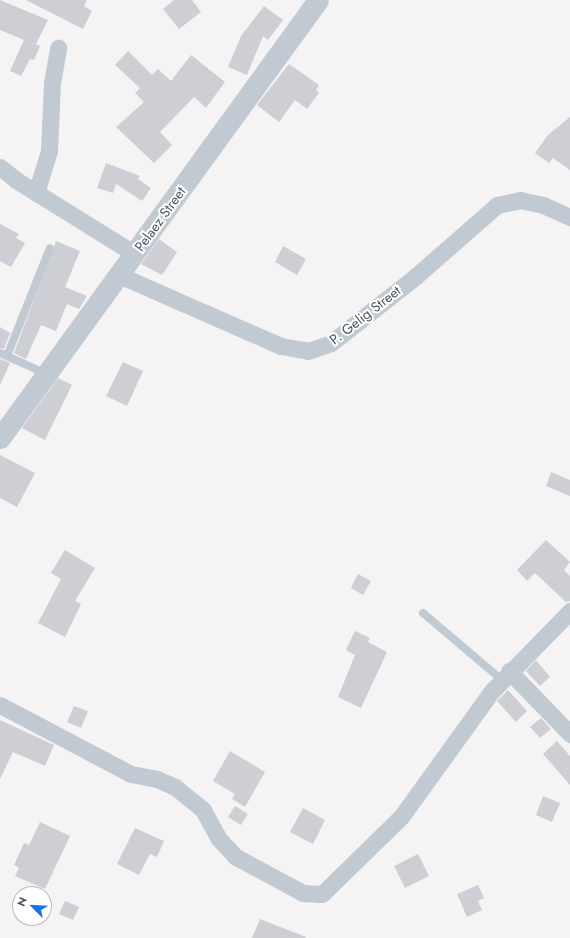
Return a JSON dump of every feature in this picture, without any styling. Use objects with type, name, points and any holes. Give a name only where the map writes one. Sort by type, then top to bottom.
[{"type":"street","name":"Pelaez Street","points":[[0,438],[318,0]]},
{"type":"street","points":[[36,193],[49,151],[52,83],[58,48]]},
{"type":"street","points":[[0,167],[36,193],[135,254]]},
{"type":"street","name":"P. Gelig Street","points":[[119,275],[281,346],[308,351],[331,343],[416,276],[497,205],[520,200],[544,205],[570,217]]},
{"type":"street","points":[[0,705],[131,774],[157,779],[175,787],[203,810],[219,839],[236,857],[303,894],[322,894],[401,817],[506,675],[557,627],[570,611]]},
{"type":"street","points":[[506,675],[570,734]]},
{"type":"lane","points":[[47,374],[4,354],[50,248]]},
{"type":"lane","points":[[423,612],[506,675]]},
{"type":"building","points":[[0,0],[48,20],[36,44],[40,46],[34,60],[30,59],[21,76],[10,71],[24,40],[0,30]]},
{"type":"building","points":[[26,0],[87,0],[84,6],[92,11],[83,29]]},
{"type":"building","points":[[174,0],[192,0],[201,12],[179,29],[163,9]]},
{"type":"building","points":[[264,6],[283,20],[268,40],[263,36],[247,75],[228,67],[241,36]]},
{"type":"building","points":[[128,51],[152,75],[158,69],[171,81],[191,55],[225,82],[206,108],[194,97],[160,132],[172,145],[154,163],[116,127],[144,102],[135,93],[140,88],[115,65]]},
{"type":"building","points":[[289,64],[319,85],[316,90],[319,93],[307,109],[295,100],[279,122],[257,105]]},
{"type":"building","points":[[570,117],[570,170],[553,158],[549,163],[535,153],[548,135]]},
{"type":"building","points":[[106,163],[140,176],[138,179],[151,188],[142,201],[116,184],[113,193],[97,188]]},
{"type":"building","points":[[0,224],[19,234],[16,238],[25,243],[11,267],[0,261]]},
{"type":"building","points":[[159,239],[177,252],[162,275],[141,264]]},
{"type":"building","points":[[56,241],[80,251],[65,287],[87,296],[79,309],[67,304],[56,331],[41,325],[26,359],[14,353]]},
{"type":"building","points":[[283,246],[306,259],[297,275],[275,262]]},
{"type":"building","points":[[0,327],[10,333],[4,349],[0,348]]},
{"type":"building","points":[[0,359],[10,363],[0,385]]},
{"type":"building","points":[[123,362],[143,371],[127,406],[106,396]]},
{"type":"building","points":[[58,378],[72,385],[45,440],[22,428]]},
{"type":"building","points":[[0,455],[35,473],[17,507],[0,498]]},
{"type":"building","points":[[551,472],[570,480],[570,496],[546,486]]},
{"type":"building","points":[[546,540],[570,562],[564,570],[570,576],[570,601],[566,602],[535,573],[527,581],[517,570]]},
{"type":"building","points":[[65,550],[95,568],[75,601],[81,604],[65,637],[38,623],[61,579],[51,573]]},
{"type":"building","points":[[358,574],[371,581],[363,595],[351,588]]},
{"type":"building","points":[[355,631],[370,638],[368,642],[387,652],[361,708],[338,697],[355,655],[346,650]]},
{"type":"building","points":[[536,660],[550,677],[540,686],[526,671]]},
{"type":"building","points":[[508,690],[527,711],[516,722],[497,701]]},
{"type":"building","points":[[74,706],[88,711],[81,728],[67,722]]},
{"type":"building","points":[[541,718],[551,729],[540,738],[530,727]]},
{"type":"building","points":[[0,720],[54,745],[45,766],[13,752],[0,779]]},
{"type":"building","points":[[557,741],[570,756],[570,785],[543,754]]},
{"type":"building","points":[[230,751],[265,772],[245,807],[232,799],[235,794],[213,781]]},
{"type":"building","points":[[543,796],[560,803],[552,822],[536,815]]},
{"type":"building","points":[[235,806],[248,814],[241,825],[228,817]]},
{"type":"building","points":[[303,808],[325,820],[313,844],[290,832]]},
{"type":"building","points":[[40,822],[70,836],[46,886],[38,886],[15,876],[19,868],[14,865],[24,843],[29,845]]},
{"type":"building","points":[[135,828],[164,841],[157,857],[150,854],[139,875],[117,864]]},
{"type":"building","points":[[418,854],[429,876],[405,888],[394,866]]},
{"type":"building","points":[[478,885],[484,898],[478,901],[482,910],[467,917],[457,894]]},
{"type":"building","points":[[65,901],[79,907],[73,920],[59,914]]},
{"type":"building","points":[[260,919],[306,937],[306,938],[252,938]]}]
